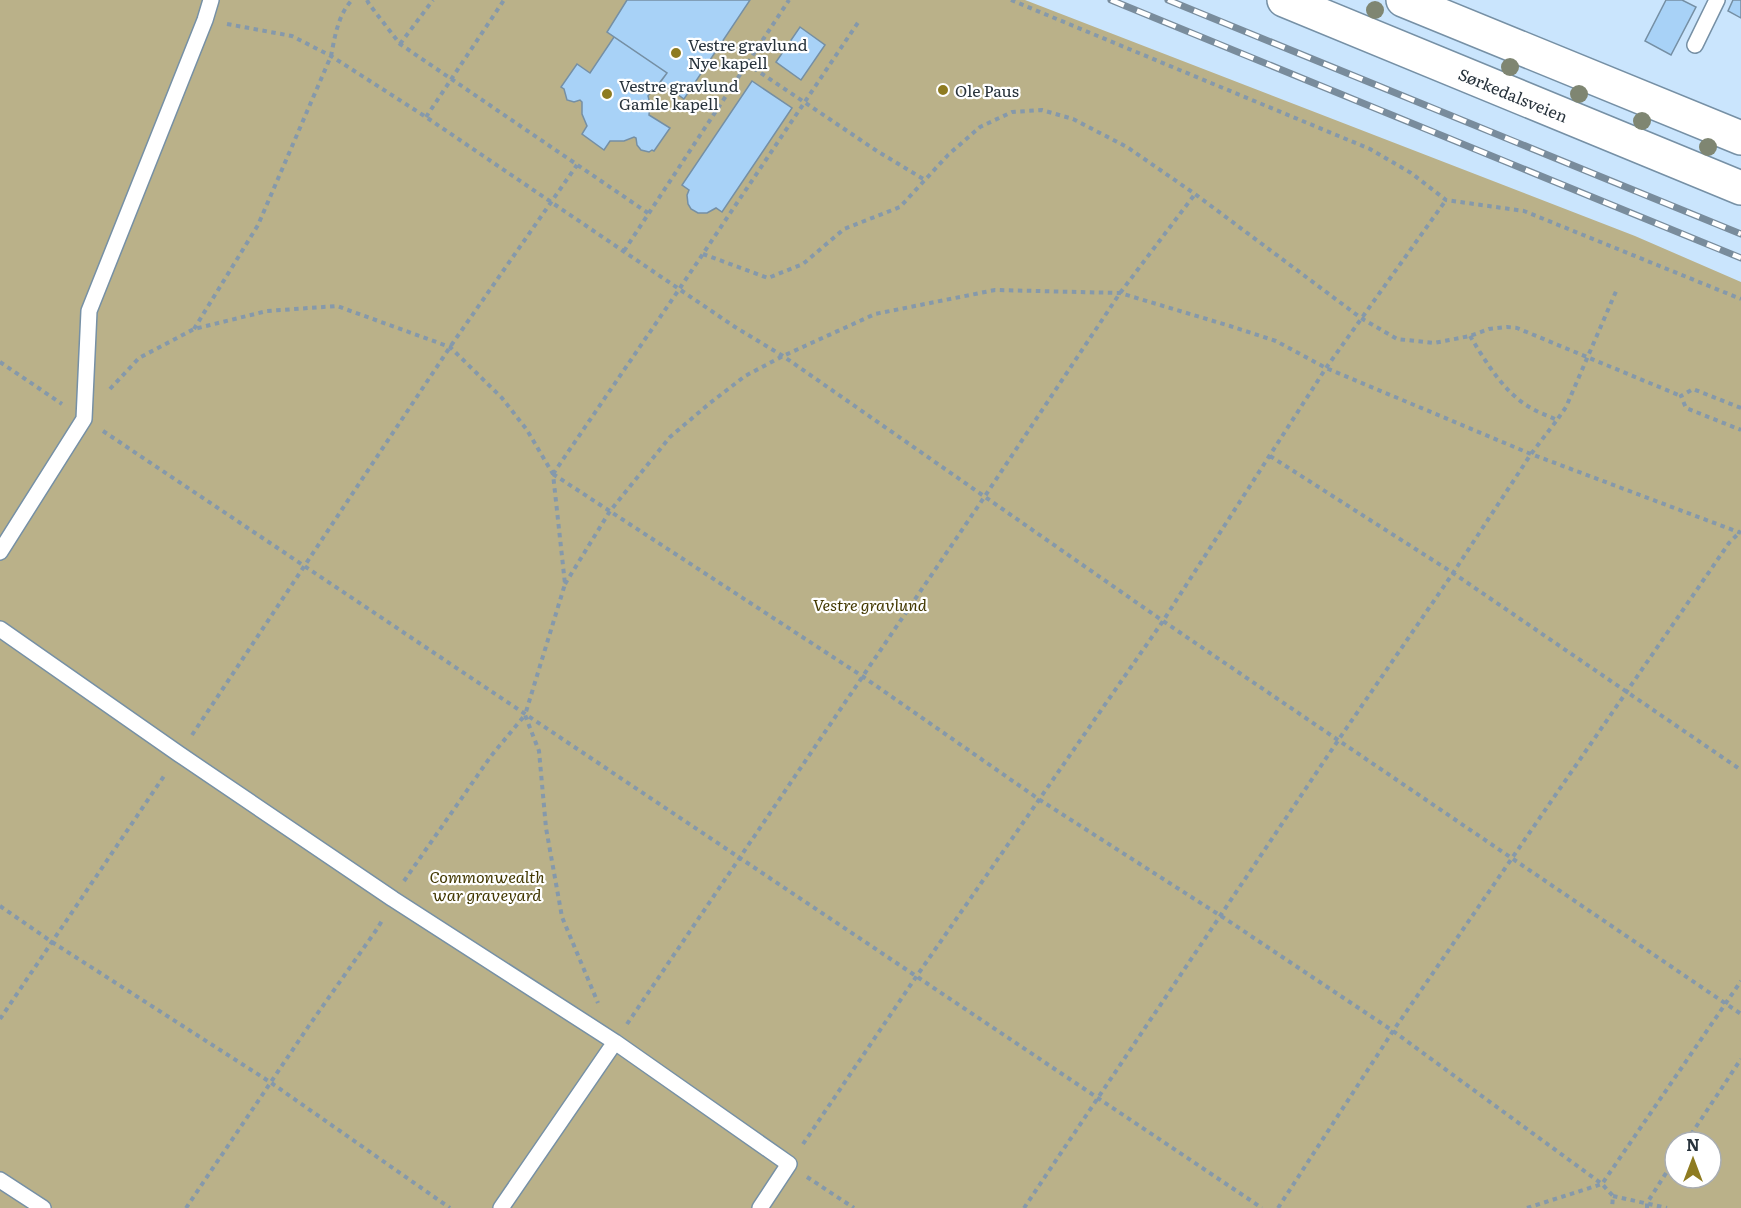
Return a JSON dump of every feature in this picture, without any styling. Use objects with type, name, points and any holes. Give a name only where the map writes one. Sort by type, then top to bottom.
[{"type":"main road","name":"Sørkedalsveien","points":[[1284,0],[1741,188]]},
{"type":"main road","points":[[1403,0],[1741,138]]},
{"type":"lane","points":[[0,552],[84,419],[89,311],[211,0]]},
{"type":"lane","points":[[1695,45],[1716,0]]},
{"type":"lane","points":[[0,629],[393,899],[615,1042],[789,1164],[760,1208]]},
{"type":"lane","points":[[501,1208],[615,1042]]},
{"type":"lane","points":[[0,1180],[43,1208]]},
{"type":"path","points":[[194,329],[258,225],[331,56],[336,30],[346,7],[352,0]]},
{"type":"path","points":[[367,0],[400,44],[648,213]]},
{"type":"path","points":[[400,44],[433,0]]},
{"type":"path","points":[[426,117],[504,0]]},
{"type":"path","points":[[624,251],[789,0]]},
{"type":"path","points":[[1011,0],[1370,149],[1411,172],[1446,200],[1524,211],[1741,299]]},
{"type":"path","points":[[205,20],[292,36],[331,56],[426,117],[735,327],[783,356],[1163,621],[1741,1014]]},
{"type":"path","points":[[553,474],[859,21]]},
{"type":"path","points":[[746,63],[877,151],[926,180]]},
{"type":"path","points":[[703,254],[768,278],[803,264],[844,229],[900,207],[948,155],[980,127],[1012,112],[1042,110],[1073,119],[1127,147],[1195,194],[1361,318],[1397,339],[1434,343],[1470,336],[1489,329],[1517,328],[1681,396],[1686,408],[1741,430]]},
{"type":"path","points":[[0,1019],[305,567],[450,347],[577,165]]},
{"type":"path","points":[[615,1042],[986,496],[1120,293],[1195,194]]},
{"type":"path","points":[[854,1208],[789,1164],[1163,621],[1326,368],[1446,200]]},
{"type":"path","points":[[1024,1208],[1531,454],[1566,407],[1617,289]]},
{"type":"path","points":[[186,1208],[270,1082],[377,929],[412,868],[491,756],[525,715],[565,584],[610,511],[670,437],[745,376],[875,314],[995,290],[1120,293],[1276,341],[1326,368],[1531,454],[1741,532],[1729,543],[1512,858],[1393,1032],[1278,1208]]},
{"type":"path","points":[[84,419],[139,358],[194,329],[267,311],[337,306],[450,347],[502,398],[527,430],[553,474],[565,584]]},
{"type":"path","points":[[1470,336],[1486,362],[1518,399],[1532,409],[1557,420]]},
{"type":"path","points":[[0,362],[1262,1208]]},
{"type":"path","points":[[1681,396],[1693,389],[1741,408]]},
{"type":"path","points":[[1270,456],[1453,573],[1741,770]]},
{"type":"path","points":[[553,474],[862,676],[1040,800],[1221,916],[1393,1032],[1602,1184],[1613,1196],[1667,1208]]},
{"type":"path","points":[[525,715],[539,751],[546,828],[562,917],[615,1042]]},
{"type":"path","points":[[0,906],[270,1082],[450,1208]]},
{"type":"path","points":[[1527,1208],[1602,1184],[1741,981]]},
{"type":"path","points":[[1694,1130],[1741,1059]]},
{"type":"path","points":[[1647,1205],[1663,1179]]},
{"type":"path","points":[[1612,1208],[1613,1196]]},
{"type":"green space","name":"Vestre gravlund","points":[[0,0],[1025,0],[1635,236],[1741,282],[1741,1208],[0,1208]]},
{"type":"building","name":"Vestre gravlund Nye kapell","points":[[627,0],[750,0],[684,99],[660,82],[667,73],[607,32]]},
{"type":"building","points":[[1666,0],[1682,0],[1696,7],[1671,55],[1645,41]]},
{"type":"building","points":[[1733,0],[1741,0],[1741,18],[1728,11]]},
{"type":"building","points":[[800,27],[825,45],[801,80],[776,62]]},
{"type":"building","name":"Vestre gravlund Gamle kapell","points":[[614,37],[667,73],[648,96],[649,115],[670,128],[654,151],[641,150],[634,137],[624,141],[610,141],[604,150],[582,134],[587,126],[582,114],[582,102],[567,100],[564,89],[561,87],[577,64],[590,73]]},
{"type":"building","points":[[752,81],[792,108],[722,212],[716,208],[707,213],[698,213],[688,204],[689,190],[682,185]]},
{"type":"railway","points":[[1111,0],[1741,258]]},
{"type":"railway","points":[[1168,0],[1741,234]]},
{"type":"place","name":"Vestre gravlund Nye kapell","points":[[676,53]]},
{"type":"place","name":"Ole Paus","points":[[943,90]]},
{"type":"place","name":"Vestre gravlund Gamle kapell","points":[[607,94]]},
{"type":"park label","name":"Commonwealth war graveyard","points":[[487,885]]}]
